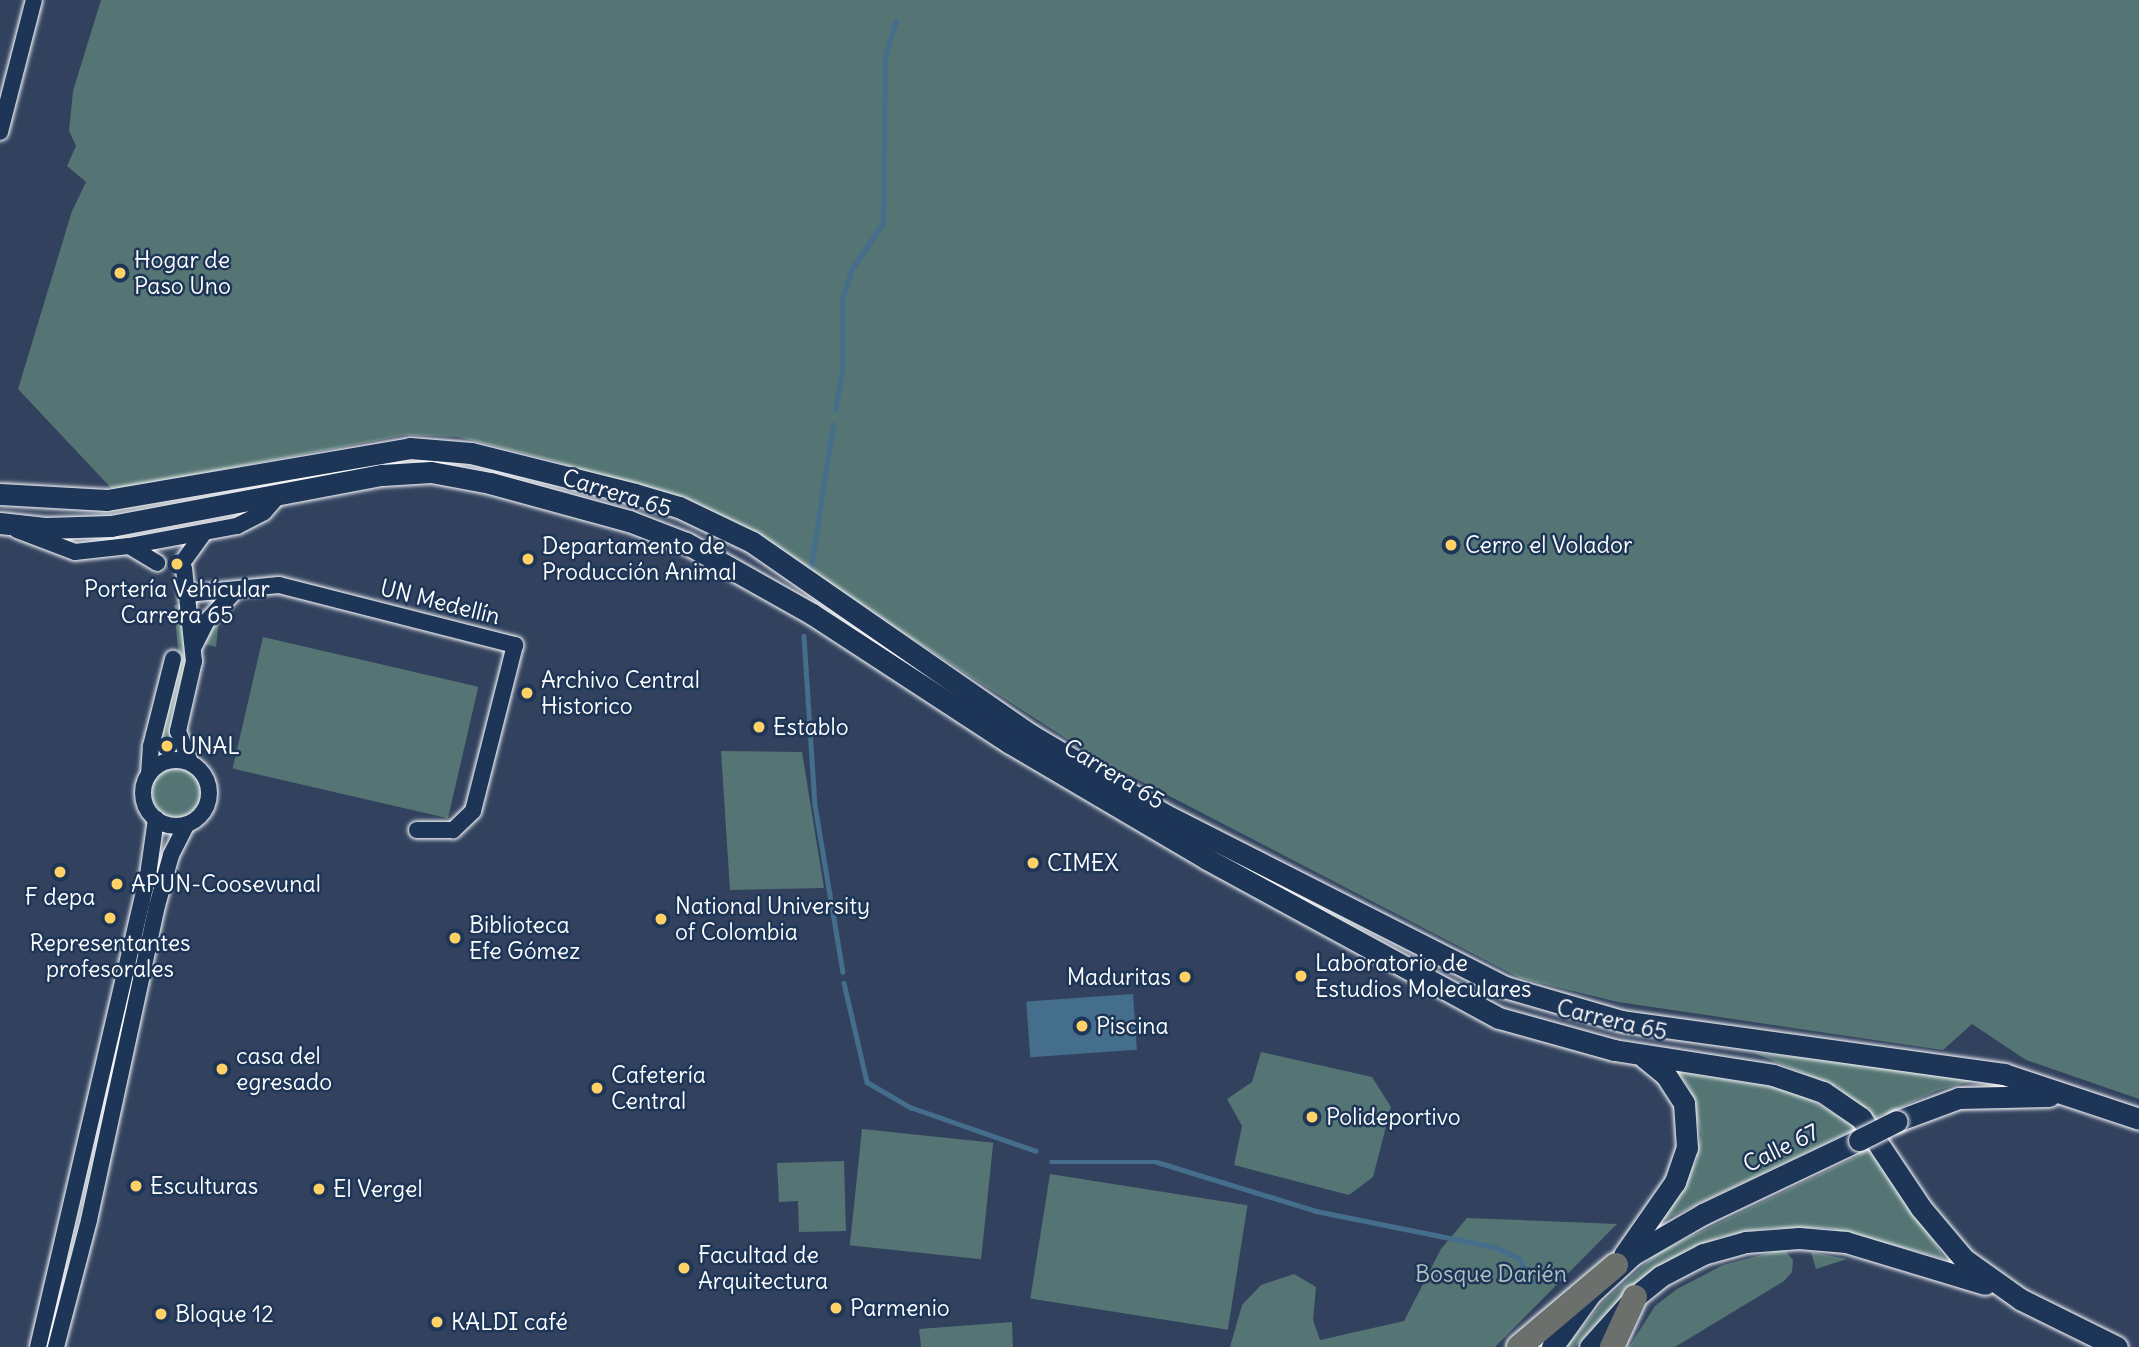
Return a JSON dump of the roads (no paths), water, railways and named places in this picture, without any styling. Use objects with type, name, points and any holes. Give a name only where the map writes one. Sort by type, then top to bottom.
[{"type":"main road","name":"Carrera 65","points":[[0,494],[107,500],[410,448],[493,458],[679,507],[752,542],[1031,735],[1164,814],[1505,988],[1622,1021],[1975,1069],[2139,1119]]},
{"type":"main road","name":"Carrera 65","points":[[3,524],[111,526],[382,475],[447,473],[629,521],[686,543],[812,614],[1010,743],[1207,859],[1499,1018],[1644,1057],[1773,1075],[1843,1104],[1878,1139],[1920,1208],[1949,1244],[2020,1299],[2117,1347]]},
{"type":"main road","points":[[1519,1347],[1616,1265],[1675,1182],[1687,1148],[1684,1103],[1665,1075],[1644,1057]]},
{"type":"main road","name":"Calle 67","points":[[1552,1347],[1616,1265],[1669,1232],[1897,1121],[1941,1102],[1976,1095],[2079,1099]]},
{"type":"main road","points":[[1590,1347],[1635,1297],[1675,1267],[1703,1254],[1746,1242],[1799,1238],[1887,1253],[1971,1278],[2020,1299]]},
{"type":"main road","points":[[1612,1347],[1635,1297]]},
{"type":"street","points":[[0,132],[34,0]]},
{"type":"street","points":[[3,524],[75,552],[204,533],[255,519],[278,496]]},
{"type":"street","points":[[193,649],[185,563],[204,533]]},
{"type":"street","points":[[129,546],[158,563]]},
{"type":"street","name":"UN Medellín","points":[[236,590],[279,585],[515,645],[473,811],[453,830],[417,830]]},
{"type":"street","points":[[187,594],[236,590]]},
{"type":"street","points":[[173,659],[151,746],[144,800],[156,819],[170,826],[186,825],[200,816],[209,800],[207,781],[190,763],[178,723],[193,649],[206,622],[236,590]]},
{"type":"street","points":[[149,774],[168,761],[190,763]]},
{"type":"street","points":[[38,1347],[148,875],[156,819]]},
{"type":"street","points":[[56,1347],[89,1220],[158,906],[171,855],[186,825]]},
{"type":"water","name":"Piscina","points":[[1133,994],[1137,1050],[1030,1057],[1026,1001]]},
{"type":"waterway","points":[[835,410],[842,370],[842,299],[852,269],[883,223],[885,57],[896,21]]},
{"type":"waterway","points":[[810,572],[833,425]]},
{"type":"waterway","points":[[804,636],[815,805],[843,972]]},
{"type":"waterway","points":[[844,983],[867,1082],[910,1107],[1036,1151]]},
{"type":"waterway","points":[[1051,1162],[1157,1162],[1316,1211],[1495,1247],[1519,1258],[1532,1282]]},
{"type":"place","name":"Hogar de Paso Uno","points":[[120,273]]},
{"type":"place","name":"Cerro el Volador","points":[[1451,545]]},
{"type":"place","name":"Departamento de Producción Animal","points":[[528,559]]},
{"type":"place","name":"Portería Vehícular Carrera 65","points":[[177,564]]},
{"type":"place","name":"Archivo Central Historico","points":[[527,693]]},
{"type":"place","name":"Establo","points":[[759,727]]},
{"type":"place","name":"UNAL","points":[[167,746]]},
{"type":"place","name":"CIMEX","points":[[1033,863]]},
{"type":"place","name":"F depa","points":[[60,872]]},
{"type":"place","name":"APUN-Coosevunal","points":[[117,884]]},
{"type":"place","name":"Representantes profesorales","points":[[110,918]]},
{"type":"place","name":"National University of Colombia","points":[[661,919]]},
{"type":"place","name":"Biblioteca Efe Gómez","points":[[455,938]]},
{"type":"place","name":"Laboratorio de Estudios Moleculares","points":[[1301,976]]},
{"type":"place","name":"Maduritas","points":[[1185,977]]},
{"type":"place","name":"Piscina","points":[[1082,1026]]},
{"type":"place","name":"casa del egresado","points":[[222,1069]]},
{"type":"place","name":"Cafetería Central","points":[[597,1088]]},
{"type":"place","name":"Polideportivo","points":[[1312,1117]]},
{"type":"place","name":"Esculturas","points":[[136,1186]]},
{"type":"place","name":"El Vergel","points":[[319,1189]]},
{"type":"place","name":"Facultad de Arquitectura","points":[[684,1268]]},
{"type":"place","name":"Parmenio","points":[[836,1308]]},
{"type":"place","name":"Bloque 12","points":[[161,1314]]},
{"type":"place","name":"KALDI café","points":[[437,1322]]},
{"type":"park label","name":"Bosque Darién","points":[[1491,1274]]}]
